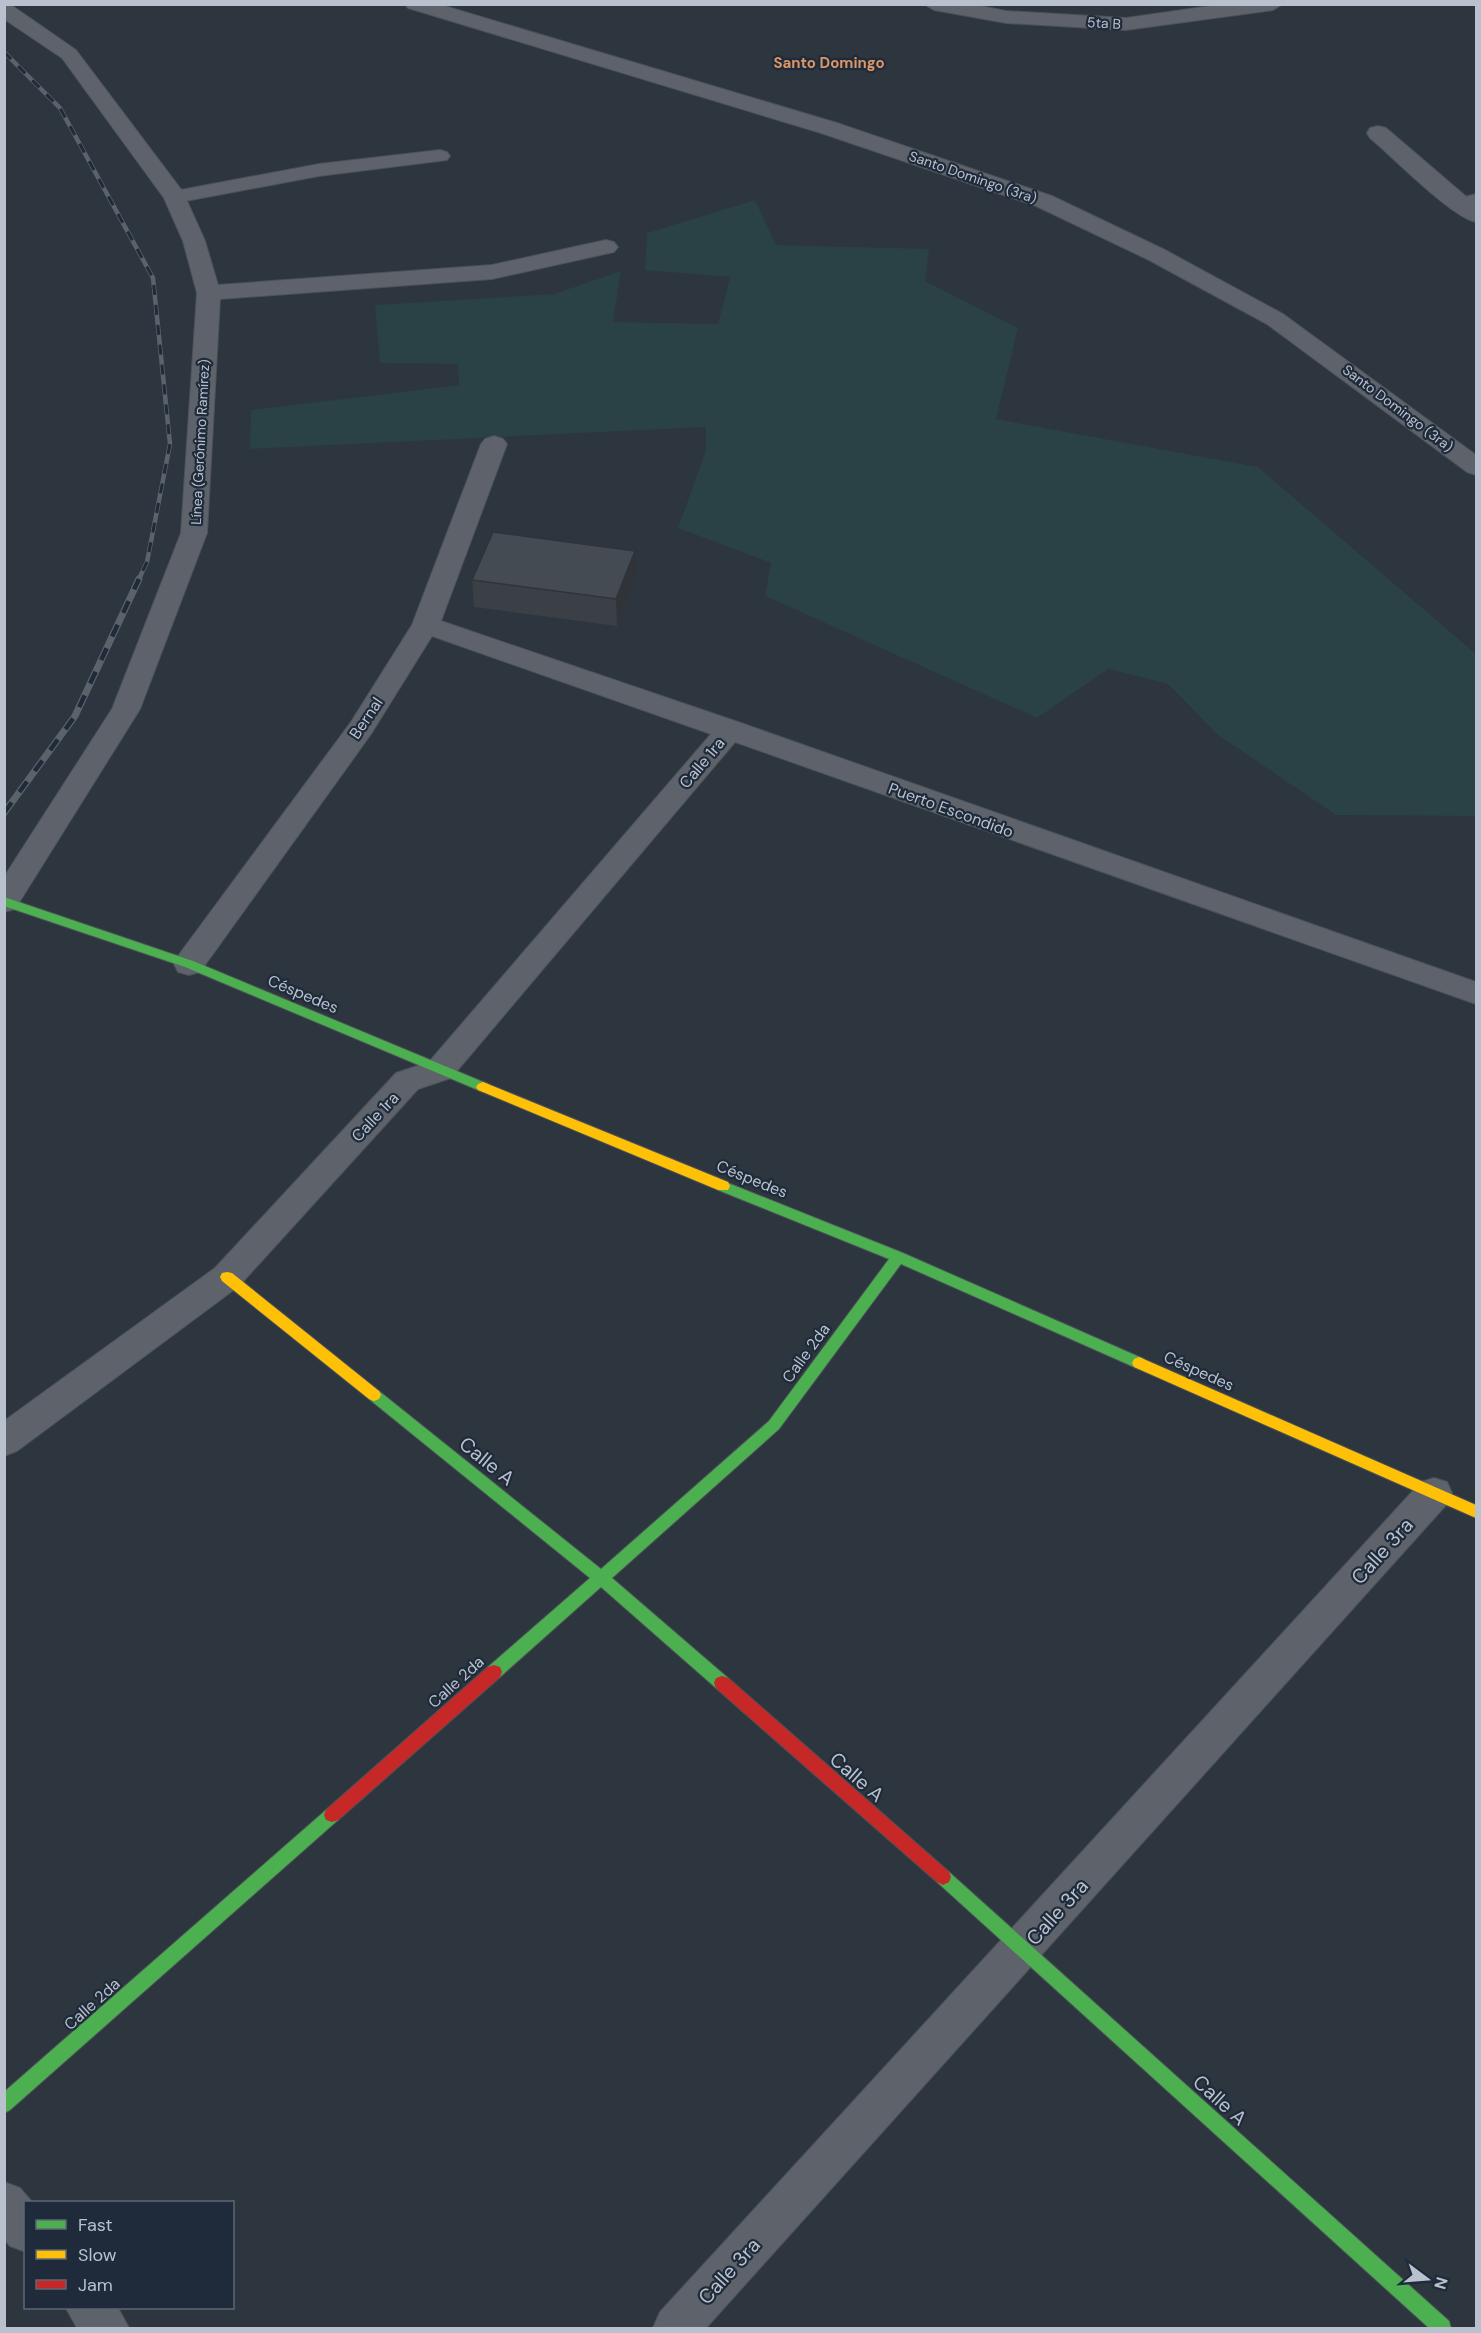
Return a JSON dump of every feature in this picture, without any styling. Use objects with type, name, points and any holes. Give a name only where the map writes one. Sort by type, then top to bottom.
[{"type":"street","name":"Santo Domingo (3ra)","points":[[414,4],[829,128],[1044,201],[1158,255],[1275,319],[1476,467]]},
{"type":"street","name":"5ta B","points":[[934,4],[1006,17],[1127,14],[1273,4]]},
{"type":"street","name":"Línea (Gerónimo Ramírez)","points":[[4,9],[69,54],[176,196],[194,241],[209,293],[194,533],[126,709],[5,901]]},
{"type":"street","points":[[1378,133],[1471,206]]},
{"type":"street","points":[[209,293],[492,272],[606,247]]},
{"type":"street","name":"Bernal","points":[[189,964],[361,728],[426,626],[494,444]]},
{"type":"street","name":"Puerto Escondido","points":[[426,626],[731,729],[927,802],[1476,993]]},
{"type":"street","name":"Calle 1ra","points":[[4,1441],[227,1277],[407,1081],[440,1070],[731,729]]},
{"type":"street","name":"Céspedes","points":[[5,901],[189,964],[440,1070],[898,1257],[1476,1512]]},
{"type":"street","name":"Calle 2da","points":[[4,2104],[774,1425],[898,1257]]},
{"type":"street","name":"Calle A","points":[[227,1277],[600,1577],[1024,1948],[1442,2328]]},
{"type":"street","name":"Calle 3ra","points":[[676,2328],[1024,1948],[1434,1493]]},
{"type":"street","points":[[4,2204],[24,2228]]},
{"type":"street","points":[[91,2309],[106,2328]]},
{"type":"lane","points":[[176,196],[319,170],[440,156]]},
{"type":"green space","points":[[755,200],[776,245],[929,249],[925,281],[1018,328],[996,419],[1258,467],[1476,654],[1476,816],[1336,815],[1218,735],[1168,684],[1108,669],[1037,718],[765,596],[771,563],[678,528],[706,450],[706,427],[250,449],[251,410],[459,385],[458,364],[380,363],[375,305],[554,294],[621,271],[613,322],[718,324],[730,277],[645,270],[647,233]]},
{"type":"building","points":[[493,532],[635,551],[616,599],[472,580]]},
{"type":"railway","points":[[4,52],[60,108],[153,278],[170,444],[147,562],[138,581]]},
{"type":"railway","points":[[4,813],[75,716],[139,579]]},
{"type":"traffic: fast","points":[[4,901],[189,964],[483,1087]]},
{"type":"traffic: fast","points":[[723,1186],[898,1257],[1139,1363]]},
{"type":"traffic: fast","points":[[494,1672],[774,1425],[898,1257]]},
{"type":"traffic: fast","points":[[374,1395],[600,1577],[722,1683]]},
{"type":"traffic: fast","points":[[4,2104],[332,1815]]},
{"type":"traffic: fast","points":[[943,1877],[1442,2328]]},
{"type":"traffic: slow","points":[[483,1087],[723,1186]]},
{"type":"traffic: slow","points":[[227,1277],[374,1395]]},
{"type":"traffic: slow","points":[[1139,1363],[1476,1512]]},
{"type":"traffic: jam","points":[[332,1815],[494,1672]]},
{"type":"traffic: jam","points":[[722,1683],[943,1877]]},
{"type":"district","name":"Santo Domingo","points":[[829,63]]}]
